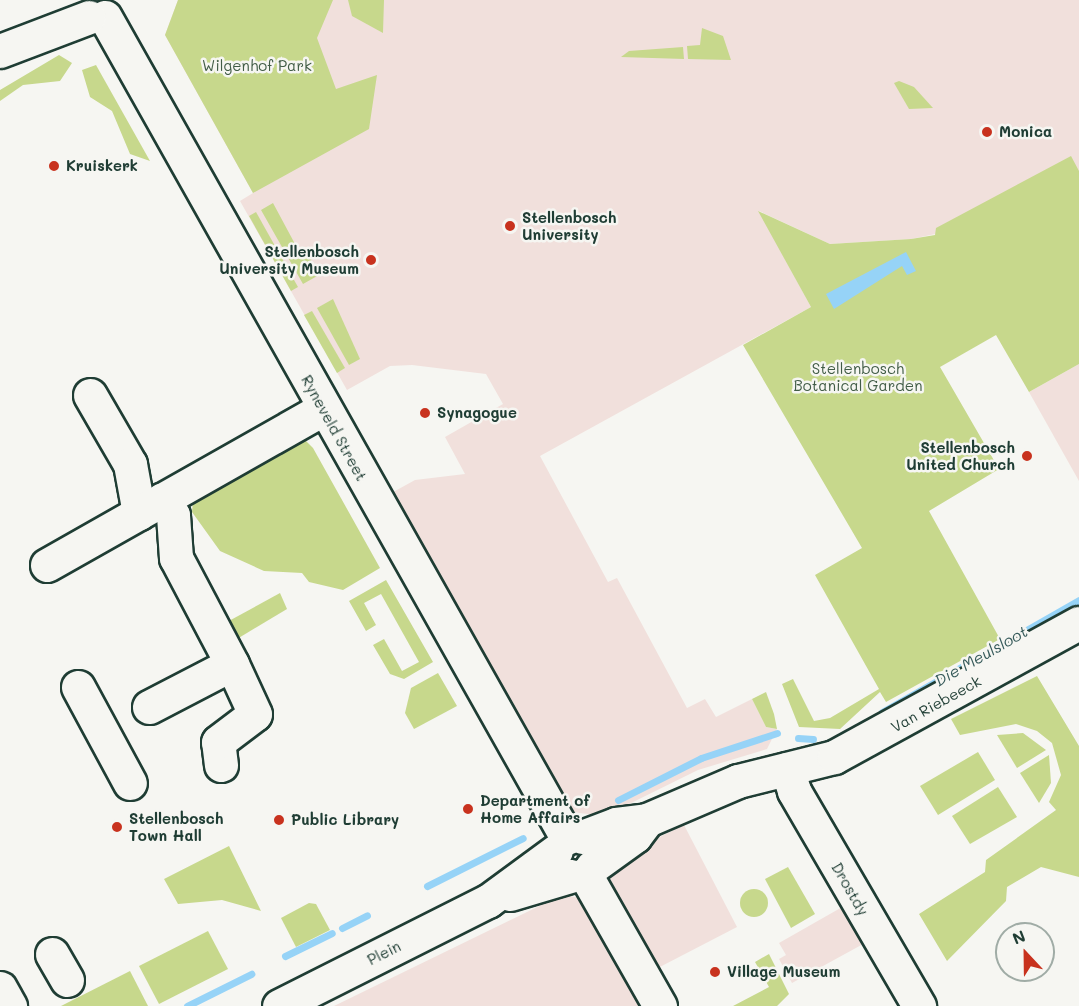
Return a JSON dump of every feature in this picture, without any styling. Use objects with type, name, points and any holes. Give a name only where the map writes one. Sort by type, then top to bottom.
[{"type":"street","points":[[0,46],[99,5]]},
{"type":"street","points":[[0,51],[99,5]]},
{"type":"street","name":"Ryneveld Street","points":[[99,5],[323,409],[660,1006]]},
{"type":"street","points":[[90,395],[151,506],[173,515],[176,558],[232,664],[255,714],[218,742],[221,765]]},
{"type":"street","points":[[47,566],[323,409]]},
{"type":"street","name":"Van Riebeeck","points":[[787,769],[865,743],[1079,623]]},
{"type":"street","points":[[149,707],[232,664]]},
{"type":"street","points":[[78,687],[130,783]]},
{"type":"street","name":"Plein","points":[[279,1006],[575,857],[635,836],[647,820],[738,781],[787,769]]},
{"type":"street","name":"Drostdy","points":[[787,769],[794,791],[920,1006]]},
{"type":"street","points":[[0,988],[10,1006]]},
{"type":"shaded area","name":"Stellenbosch University","points":[[178,0],[1079,0],[1079,205],[911,239],[830,244],[759,211],[811,307],[540,456],[608,582],[617,578],[687,708],[705,699],[716,717],[752,699],[766,727],[777,729],[767,749],[698,770],[621,808],[596,815],[571,812],[386,496],[415,480],[465,474],[445,437],[503,404],[486,374],[412,365],[390,366],[347,390],[240,201],[253,193],[165,35]]},
{"type":"shaded area","points":[[1079,364],[1079,481],[1029,392]]},
{"type":"shaded area","points":[[684,825],[737,927],[654,970],[610,878],[635,849]]},
{"type":"shaded area","points":[[562,895],[581,898],[642,1006],[334,1006]]},
{"type":"shaded area","points":[[844,906],[865,943],[792,983],[779,959],[786,955],[779,943]]},
{"type":"green space","name":"Wilgenhof Park","points":[[178,0],[333,0],[317,38],[336,89],[377,75],[369,129],[253,193],[165,35]]},
{"type":"green space","points":[[348,0],[384,0],[383,33],[352,16]]},
{"type":"green space","points":[[702,28],[723,36],[731,60],[688,59],[687,46],[700,45]]},
{"type":"green space","points":[[683,47],[684,59],[621,57],[629,51]]},
{"type":"green space","points":[[59,55],[72,63],[60,81],[23,85],[0,101],[0,90]]},
{"type":"green space","points":[[96,65],[150,161],[130,154],[112,111],[90,97],[82,70]]},
{"type":"green space","points":[[899,81],[914,87],[933,108],[909,109],[894,83]]},
{"type":"green space","name":"Stellenbosch Botanical Garden","points":[[1071,156],[1079,171],[1079,364],[1029,392],[996,335],[940,367],[999,469],[929,511],[1000,639],[886,702],[880,692],[840,729],[799,727],[782,684],[793,679],[814,721],[830,718],[879,689],[815,575],[862,548],[743,345],[811,307],[758,211],[830,244],[911,239],[935,235],[936,228]]},
{"type":"green space","points":[[273,203],[302,257],[308,255],[319,275],[303,284],[261,210]]},
{"type":"green space","points":[[256,212],[298,287],[291,291],[249,216]]},
{"type":"green space","points":[[333,299],[360,359],[349,365],[317,308]]},
{"type":"green space","points":[[312,311],[345,368],[337,373],[304,315]]},
{"type":"green space","points":[[295,440],[305,440],[313,448],[380,568],[343,590],[309,582],[302,573],[264,571],[220,551],[192,512],[193,501]]},
{"type":"green space","points":[[386,580],[433,662],[404,679],[390,674],[373,645],[384,639],[402,671],[419,662],[381,594],[364,603],[376,625],[366,631],[349,601]]},
{"type":"green space","points":[[280,593],[287,609],[237,639],[227,622]]},
{"type":"green space","points":[[438,673],[457,706],[414,729],[405,713],[411,688]]},
{"type":"green space","points":[[1037,676],[1079,746],[1079,877],[1041,867],[1007,887],[1006,901],[947,961],[919,914],[985,872],[986,860],[1056,810],[1049,802],[1061,775],[1052,743],[1037,731],[1016,724],[960,735],[951,719]]},
{"type":"green space","points":[[766,692],[777,729],[766,727],[752,699]]},
{"type":"green space","points":[[1023,733],[1046,750],[1017,768],[997,735]]},
{"type":"green space","points":[[978,752],[995,780],[938,815],[920,786]]},
{"type":"green space","points":[[1049,755],[1051,783],[1039,803],[1020,773]]},
{"type":"green space","points":[[998,787],[1017,817],[970,844],[952,816]]},
{"type":"green space","points":[[229,846],[261,911],[222,900],[178,904],[164,879]]},
{"type":"green space","points":[[788,867],[815,914],[791,928],[765,879]]},
{"type":"green space","points":[[754,889],[764,893],[768,903],[764,913],[754,917],[744,913],[740,903],[744,893]]},
{"type":"green space","points":[[309,903],[316,904],[330,930],[296,947],[281,918]]},
{"type":"green space","points":[[208,931],[228,969],[159,1004],[139,966]]},
{"type":"green space","points":[[769,954],[789,994],[777,1006],[733,1006],[769,987],[755,962]]},
{"type":"green space","points":[[130,971],[148,1006],[61,1006]]},
{"type":"water","points":[[906,252],[916,271],[907,275],[902,266],[834,309],[826,294]]},
{"type":"waterway","name":"Die Meulsloot","points":[[882,712],[1079,600]]},
{"type":"waterway","name":"Die Meulsloot","points":[[618,800],[701,758],[777,733]]},
{"type":"waterway","name":"Die Meulsloot","points":[[798,738],[813,739]]},
{"type":"waterway","name":"Die Meulsloot","points":[[427,886],[523,838]]},
{"type":"waterway","name":"Die Meulsloot","points":[[342,928],[367,915]]},
{"type":"waterway","name":"Die Meulsloot","points":[[285,956],[332,933]]},
{"type":"waterway","name":"Die Meulsloot","points":[[187,1006],[251,974]]},
{"type":"place","name":"Monica","points":[[987,132]]},
{"type":"place","name":"Kruiskerk","points":[[54,166]]},
{"type":"place","name":"Stellenbosch University","points":[[510,226]]},
{"type":"place","name":"Stellenbosch University Museum","points":[[371,260]]},
{"type":"place","name":"Synagogue","points":[[425,413]]},
{"type":"place","name":"Stellenbosch United Church","points":[[1027,456]]},
{"type":"place","name":"Department of Home Affairs","points":[[468,809]]},
{"type":"place","name":"Public Library","points":[[279,820]]},
{"type":"place","name":"Stellenbosch Town Hall","points":[[117,827]]},
{"type":"place","name":"Village Museum","points":[[715,972]]}]
